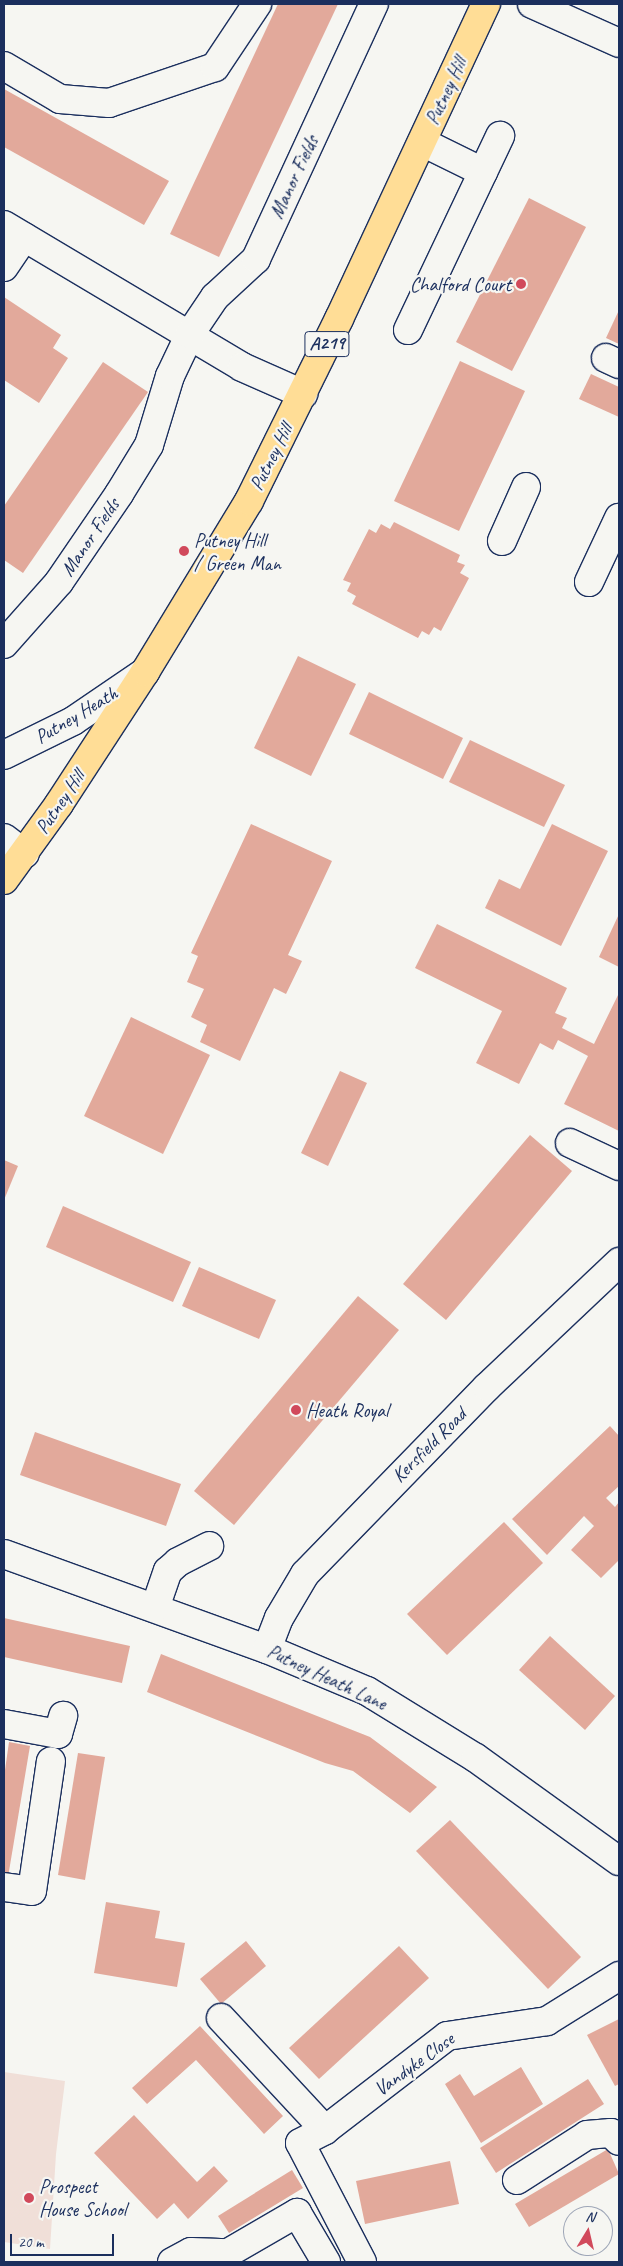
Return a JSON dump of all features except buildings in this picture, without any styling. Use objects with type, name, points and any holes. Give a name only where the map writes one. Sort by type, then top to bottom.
[{"type":"main road","name":"Putney Hill","points":[[4,880],[14,846],[145,672],[245,508],[303,394],[486,4]]},
{"type":"street","points":[[4,66],[60,99],[109,103],[215,67],[257,4]]},
{"type":"street","name":"Manor Fields","points":[[4,644],[59,582],[124,486],[149,445],[170,376],[190,334],[215,297],[256,259],[374,4]]},
{"type":"street","points":[[532,4],[619,43]]},
{"type":"street","points":[[408,330],[500,136]]},
{"type":"street","points":[[422,142],[483,172]]},
{"type":"street","points":[[4,267],[14,231],[190,334],[242,367],[303,394]]},
{"type":"street","points":[[502,541],[526,487]]},
{"type":"street","points":[[589,582],[619,518]]},
{"type":"street","name":"Putney Heath","points":[[4,755],[73,722],[145,672]]},
{"type":"street","points":[[570,1143],[619,1166]]},
{"type":"street","name":"Kersfield Road","points":[[267,1649],[293,1591],[311,1567],[487,1387],[619,1262]]},
{"type":"street","points":[[155,1608],[168,1571],[178,1562],[209,1546]]},
{"type":"street","name":"Putney Heath Lane","points":[[4,1554],[267,1649],[384,1702],[476,1758],[619,1861]]},
{"type":"street","points":[[4,1724],[58,1734],[63,1716]]},
{"type":"street","points":[[4,1887],[32,1891],[51,1761]]},
{"type":"street","name":"Vandyke Close","points":[[362,2262],[300,2143],[326,2130],[447,2036],[547,2021],[619,1976]]},
{"type":"street","points":[[221,2018],[326,2130]]},
{"type":"street","points":[[517,2180],[587,2135],[611,2133],[619,2141]]},
{"type":"street","points":[[172,2262],[191,2252],[228,2252],[297,2213],[326,2262]]},
{"type":"shaded area","name":"Prospect House School","points":[[4,2072],[65,2081],[56,2154],[50,2249],[4,2242]]},
{"type":"place","name":"Chalford Court","points":[[521,284]]},
{"type":"place","name":"Putney Hill / Green Man","points":[[184,551]]},
{"type":"place","name":"Heath Royal","points":[[296,1410]]},
{"type":"place","name":"Prospect House School","points":[[29,2198]]}]
